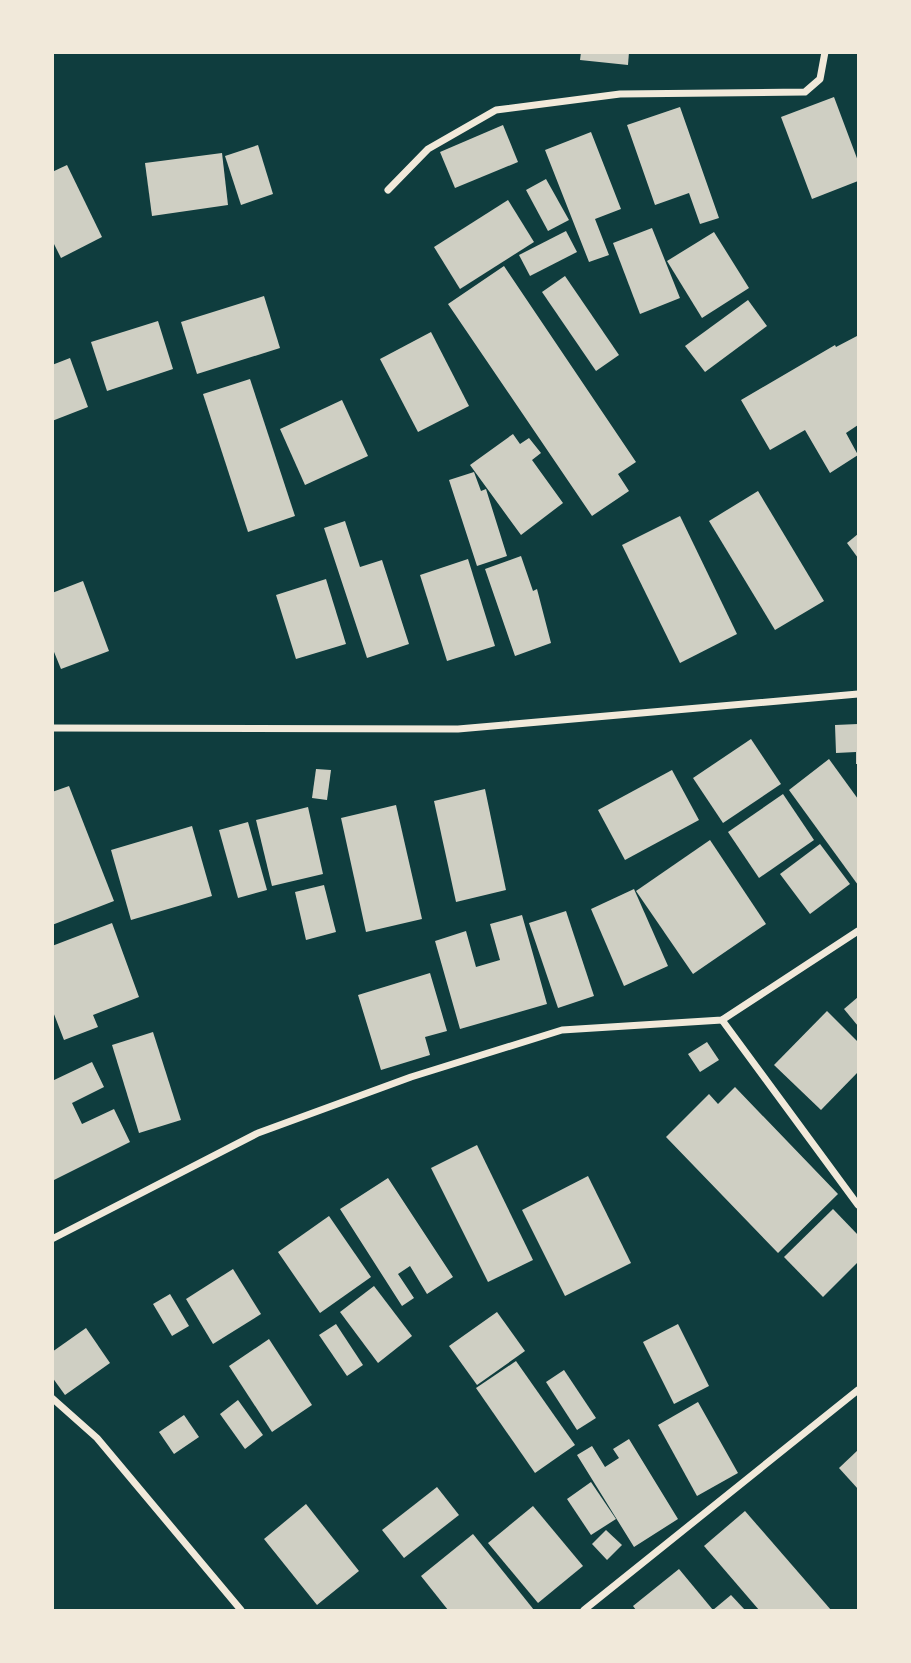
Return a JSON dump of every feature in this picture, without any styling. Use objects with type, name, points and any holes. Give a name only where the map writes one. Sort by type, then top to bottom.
[{"type":"street","points":[[388,190],[428,149],[496,110],[620,94],[805,92],[820,79],[825,52]]},
{"type":"street","points":[[52,728],[458,729],[859,694]]},
{"type":"street","points":[[52,1239],[258,1133],[411,1077],[562,1030],[722,1020],[859,931]]},
{"type":"street","points":[[722,1020],[859,1205]]},
{"type":"street","points":[[584,1611],[859,1390]]},
{"type":"street","points":[[52,1398],[97,1438],[241,1611]]},
{"type":"building","points":[[581,52],[629,52],[628,65],[580,60]]},
{"type":"building","points":[[834,97],[858,161],[858,181],[812,199],[781,117]]},
{"type":"building","points":[[680,107],[719,218],[700,224],[689,193],[655,205],[627,125]]},
{"type":"building","points":[[503,125],[518,162],[455,188],[440,152]]},
{"type":"building","points":[[591,132],[621,209],[595,219],[609,255],[589,262],[545,150]]},
{"type":"building","points":[[258,145],[273,194],[241,205],[225,156]]},
{"type":"building","points":[[222,153],[228,205],[152,216],[145,163]]},
{"type":"building","points":[[67,165],[102,237],[61,258],[52,240],[52,172]]},
{"type":"building","points":[[546,179],[569,220],[548,231],[526,190]]},
{"type":"building","points":[[508,200],[534,242],[460,289],[434,247]]},
{"type":"building","points":[[652,228],[680,298],[640,314],[613,243]]},
{"type":"building","points":[[566,231],[577,252],[530,276],[519,255]]},
{"type":"building","points":[[714,232],[749,288],[702,318],[667,261]]},
{"type":"building","points":[[504,266],[636,462],[618,474],[629,491],[592,516],[448,304]]},
{"type":"building","points":[[565,276],[619,355],[596,371],[542,292]]},
{"type":"building","points":[[264,296],[280,348],[197,374],[181,322]]},
{"type":"building","points":[[748,300],[767,326],[705,372],[685,346]]},
{"type":"building","points":[[158,321],[173,369],[107,391],[91,342]]},
{"type":"building","points":[[431,332],[469,406],[418,432],[380,359]]},
{"type":"building","points":[[857,336],[858,425],[846,433],[858,455],[830,473],[805,430],[770,450],[741,400],[835,345],[836,347]]},
{"type":"building","points":[[70,358],[88,407],[52,421],[52,365]]},
{"type":"building","points":[[250,379],[295,516],[248,532],[203,394]]},
{"type":"building","points":[[342,400],[368,456],[305,485],[280,429]]},
{"type":"building","points":[[513,434],[520,444],[529,438],[541,453],[532,460],[563,503],[521,535],[470,465]]},
{"type":"building","points":[[474,472],[481,491],[486,489],[507,556],[477,566],[449,480]]},
{"type":"building","points":[[758,491],[824,601],[775,630],[709,521]]},
{"type":"building","points":[[680,516],[737,634],[680,663],[622,545]]},
{"type":"building","points":[[345,521],[360,567],[382,560],[409,644],[367,658],[324,528]]},
{"type":"building","points":[[858,534],[858,558],[847,543]]},
{"type":"building","points":[[521,556],[533,591],[537,589],[551,643],[515,656],[485,569]]},
{"type":"building","points":[[468,559],[495,646],[447,661],[420,575]]},
{"type":"building","points":[[326,579],[346,644],[296,659],[276,595]]},
{"type":"building","points":[[83,581],[109,651],[61,669],[52,647],[52,593]]},
{"type":"building","points":[[858,724],[856,764],[856,752],[836,753],[835,725]]},
{"type":"building","points":[[751,739],[781,784],[723,823],[693,778]]},
{"type":"building","points":[[829,759],[858,799],[858,885],[789,790]]},
{"type":"building","points":[[316,769],[331,770],[327,800],[312,798]]},
{"type":"building","points":[[672,770],[699,820],[625,860],[598,810]]},
{"type":"building","points":[[69,786],[114,901],[52,925],[52,792]]},
{"type":"building","points":[[485,789],[506,890],[456,902],[434,801]]},
{"type":"building","points":[[783,794],[814,840],[759,878],[728,832]]},
{"type":"building","points":[[396,805],[422,919],[366,932],[341,818]]},
{"type":"building","points":[[308,807],[323,874],[272,886],[256,820]]},
{"type":"building","points":[[248,822],[267,890],[238,898],[219,830]]},
{"type":"building","points":[[192,826],[212,896],[131,920],[111,850]]},
{"type":"building","points":[[710,840],[766,924],[693,974],[636,891]]},
{"type":"building","points":[[820,844],[850,884],[810,914],[780,874]]},
{"type":"building","points":[[324,885],[336,932],[306,940],[295,892]]},
{"type":"building","points":[[634,889],[668,966],[624,986],[591,909]]},
{"type":"building","points":[[566,911],[594,996],[558,1008],[529,923]]},
{"type":"building","points":[[522,915],[547,1004],[460,1029],[435,941],[466,931],[476,967],[500,960],[490,924]]},
{"type":"building","points":[[112,923],[139,997],[93,1015],[98,1027],[64,1040],[52,1009],[52,946]]},
{"type":"building","points":[[430,973],[447,1031],[425,1037],[430,1055],[381,1070],[358,995]]},
{"type":"building","points":[[858,997],[858,1026],[844,1009]]},
{"type":"building","points":[[827,1011],[858,1042],[858,1072],[821,1110],[774,1065]]},
{"type":"building","points":[[153,1032],[181,1120],[139,1133],[112,1045]]},
{"type":"building","points":[[707,1042],[719,1060],[700,1072],[688,1054]]},
{"type":"building","points":[[92,1062],[104,1087],[72,1103],[82,1124],[114,1109],[130,1142],[52,1181],[52,1081]]},
{"type":"building","points":[[735,1087],[838,1194],[778,1253],[666,1137],[709,1094],[718,1104]]},
{"type":"building","points":[[477,1145],[533,1260],[488,1282],[431,1168]]},
{"type":"building","points":[[588,1176],[631,1263],[565,1296],[522,1210]]},
{"type":"building","points":[[388,1178],[453,1277],[427,1294],[410,1266],[398,1274],[414,1298],[402,1306],[340,1209]]},
{"type":"building","points":[[833,1209],[858,1235],[858,1262],[823,1297],[784,1257]]},
{"type":"building","points":[[329,1216],[371,1277],[320,1313],[278,1252]]},
{"type":"building","points":[[233,1269],[261,1314],[213,1344],[186,1299]]},
{"type":"building","points":[[374,1286],[412,1336],[378,1363],[340,1312]]},
{"type":"building","points":[[170,1294],[189,1326],[172,1336],[153,1304]]},
{"type":"building","points":[[497,1312],[525,1351],[477,1385],[449,1346]]},
{"type":"building","points":[[336,1324],[363,1365],[347,1376],[319,1335]]},
{"type":"building","points":[[678,1324],[709,1386],[674,1404],[643,1342]]},
{"type":"building","points":[[86,1328],[110,1363],[65,1395],[52,1377],[52,1352]]},
{"type":"building","points":[[269,1339],[312,1405],[272,1432],[229,1366]]},
{"type":"building","points":[[516,1361],[575,1445],[535,1473],[476,1388]]},
{"type":"building","points":[[564,1370],[596,1418],[577,1430],[546,1382]]},
{"type":"building","points":[[238,1400],[263,1435],[245,1449],[220,1414]]},
{"type":"building","points":[[698,1402],[738,1473],[697,1496],[658,1425]]},
{"type":"building","points":[[184,1415],[199,1437],[174,1454],[159,1432]]},
{"type":"building","points":[[629,1439],[678,1519],[634,1547],[577,1455],[592,1446],[605,1467],[619,1458],[613,1449]]},
{"type":"building","points":[[858,1450],[858,1489],[839,1468]]},
{"type":"building","points":[[591,1482],[616,1519],[591,1535],[567,1499]]},
{"type":"building","points":[[437,1487],[459,1515],[404,1558],[382,1530]]},
{"type":"building","points":[[306,1504],[359,1571],[317,1605],[264,1539]]},
{"type":"building","points":[[533,1506],[583,1566],[538,1603],[488,1543]]},
{"type":"building","points":[[745,1511],[831,1610],[759,1610],[704,1546]]},
{"type":"building","points":[[606,1530],[622,1545],[607,1560],[592,1544]]},
{"type":"building","points":[[473,1534],[534,1610],[448,1610],[421,1576]]},
{"type":"building","points":[[679,1569],[713,1610],[636,1610],[633,1606]]},
{"type":"building","points":[[731,1595],[745,1610],[713,1610]]}]
